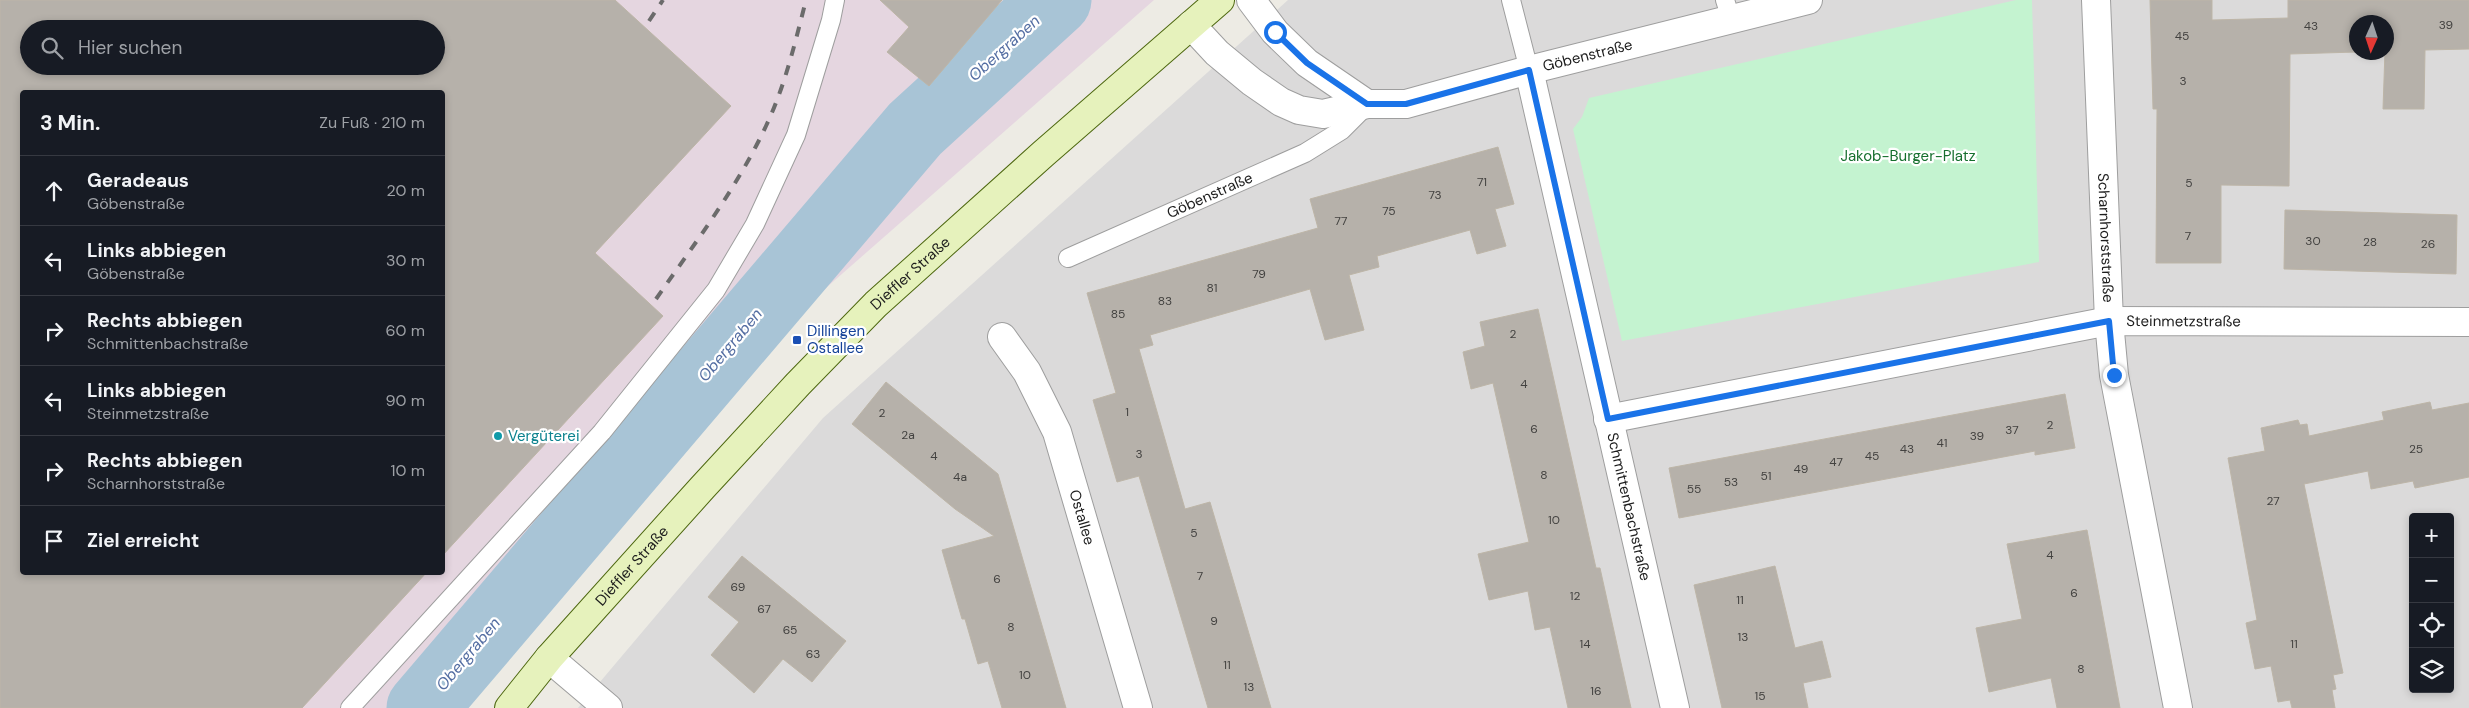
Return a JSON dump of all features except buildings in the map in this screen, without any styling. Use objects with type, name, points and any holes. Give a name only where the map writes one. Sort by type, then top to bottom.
[{"type":"main road","name":"Dieffler Straße","points":[[509,708],[549,658],[715,474],[876,304],[1043,154],[1220,0]]},
{"type":"street","points":[[1251,0],[1275,32],[1307,63],[1367,104]]},
{"type":"street","name":"Göbenstraße","points":[[1191,25],[1218,53],[1252,82],[1281,102],[1299,110],[1323,114],[1367,104],[1406,104],[1529,70],[1728,10],[1808,0]]},
{"type":"street","name":"Scharnhorststraße","points":[[2096,0],[2109,321],[2114,375],[2178,708]]},
{"type":"street","name":"Schmittenbachstraße","points":[[1529,70],[1675,708]]},
{"type":"street","name":"Steinmetzstraße","points":[[1608,419],[2109,321],[2469,322]]},
{"type":"street","name":"Ostallee","points":[[1002,337],[1027,372],[1056,432],[1138,708]]},
{"type":"street","points":[[549,658],[608,708]]},
{"type":"lane","points":[[350,708],[602,432],[716,290],[755,224],[796,135],[831,20],[835,0]]},
{"type":"lane","points":[[1511,0],[1529,70]]},
{"type":"lane","name":"Göbenstraße","points":[[1068,258],[1305,153],[1342,130],[1367,104]]},
{"type":"shaded area","points":[[0,0],[1154,0],[810,302],[459,708],[0,708]]},
{"type":"shaded area","points":[[1288,0],[2469,0],[2469,708],[578,708],[823,418]]},
{"type":"green space","name":"Jakob-Burger-Platz","points":[[2016,0],[2032,0],[2039,262],[1622,341],[1573,129],[1582,117],[1589,98]]},
{"type":"waterway","name":"Obergraben","points":[[422,708],[915,129],[1056,0]]},
{"type":"railway","points":[[649,21],[663,0]]},
{"type":"railway","points":[[656,299],[715,215],[755,149],[773,111],[784,80],[806,0]]},
{"type":"place","name":"Dillingen Ostallee","points":[[797,340]]},
{"type":"place","name":"Vergüterei","points":[[498,436]]},
{"type":"route","points":[[1275,32],[1307,63],[1367,104],[1406,104],[1529,70],[1608,419],[2109,321],[2114,375]]}]
